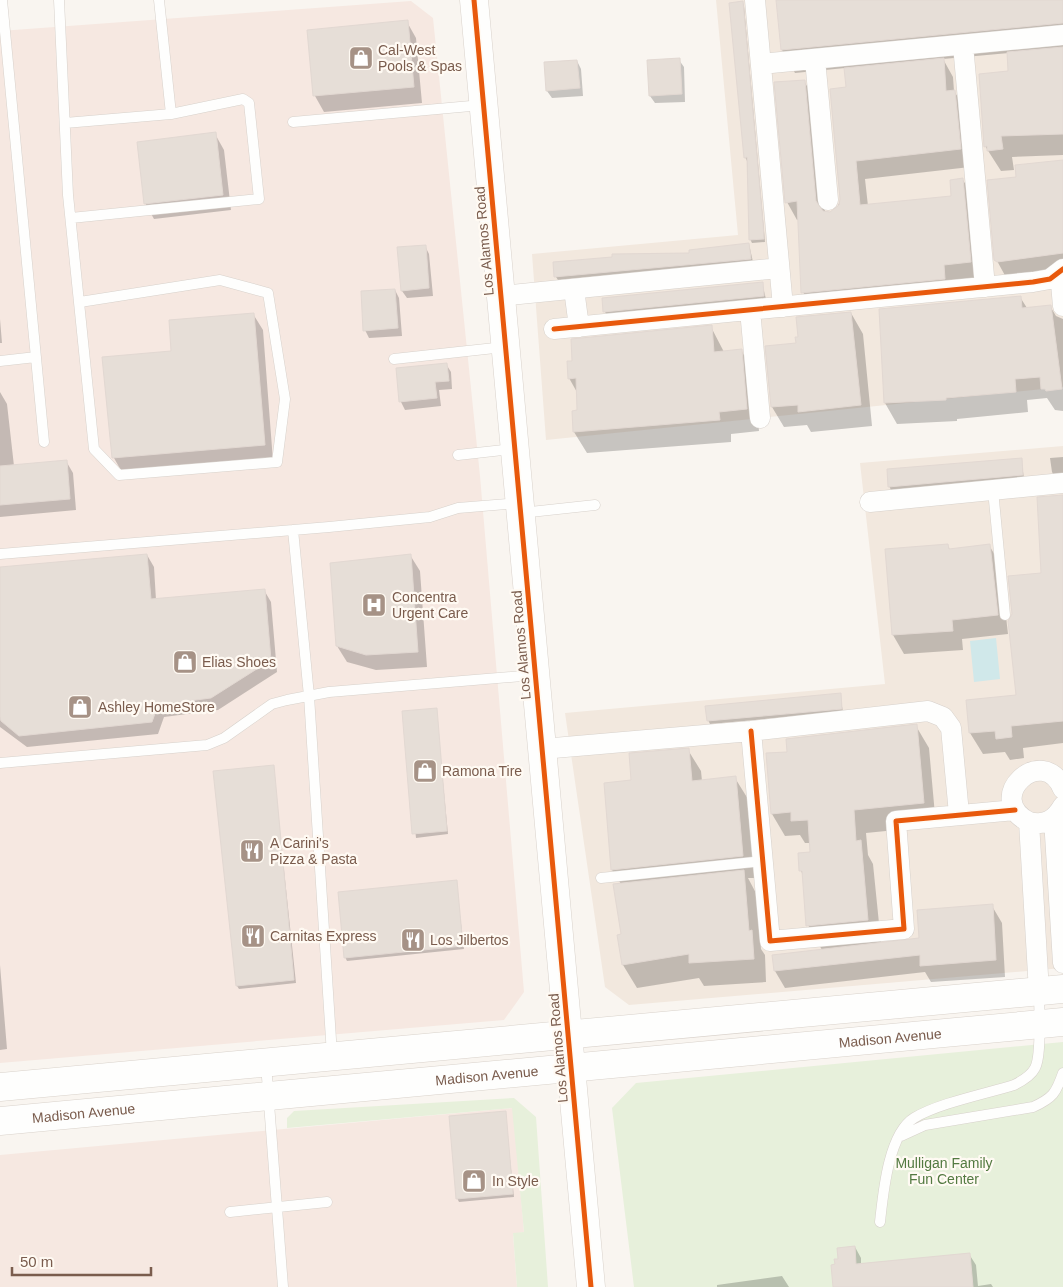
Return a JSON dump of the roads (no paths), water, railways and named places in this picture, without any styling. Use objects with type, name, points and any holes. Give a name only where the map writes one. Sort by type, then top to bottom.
[{"type":"main road","name":"Los Alamos Road","points":[[474,0],[482,105],[591,1287]]},
{"type":"main road","points":[[0,1087],[332,1055],[568,1036],[1051,991]]},
{"type":"main road","name":"Madison Avenue","points":[[0,1121],[1051,1023]]},
{"type":"street","points":[[755,0],[783,307]]},
{"type":"street","points":[[761,64],[1063,35]]},
{"type":"street","points":[[963,45],[985,287]]},
{"type":"street","points":[[815,59],[828,200]]},
{"type":"street","points":[[500,296],[779,268]]},
{"type":"street","points":[[554,329],[985,287],[1050,279],[1062,270]]},
{"type":"street","points":[[1062,270],[1063,306]]},
{"type":"street","points":[[574,289],[579,327]]},
{"type":"street","points":[[750,310],[760,418]]},
{"type":"street","points":[[870,502],[1063,483]]},
{"type":"street","points":[[542,749],[751,731],[928,711],[943,717],[951,728],[960,814]]},
{"type":"street","points":[[751,731],[770,941],[904,929],[896,821],[960,814],[1022,816],[1042,824],[1058,812]]},
{"type":"street","points":[[1051,991],[1022,816],[1012,794],[1018,780],[1024,775],[1040,771],[1055,777],[1062,785]]},
{"type":"street","points":[[1058,812],[1063,962]]},
{"type":"lane","points":[[2,0],[44,442]]},
{"type":"lane","points":[[59,0],[71,218],[94,449],[119,475],[277,462],[284,399],[268,293],[220,280],[80,302]]},
{"type":"lane","points":[[159,0],[171,114]]},
{"type":"lane","points":[[65,123],[171,114],[244,99],[249,103],[259,199],[71,218]]},
{"type":"lane","points":[[293,122],[482,105]]},
{"type":"lane","points":[[394,359],[505,347]]},
{"type":"lane","points":[[0,361],[36,357]]},
{"type":"lane","points":[[458,455],[514,449]]},
{"type":"lane","points":[[993,490],[1005,616]]},
{"type":"lane","points":[[0,554],[430,517],[458,508],[595,506]]},
{"type":"lane","points":[[293,530],[308,696],[332,1055]]},
{"type":"lane","points":[[0,763],[208,745],[224,738],[272,704],[329,692],[535,675]]},
{"type":"lane","points":[[601,878],[763,861]]},
{"type":"lane","points":[[880,1222],[890,1158],[900,1136],[913,1118],[1014,1085],[1026,1079],[1036,1067],[1051,1023],[1051,991]]},
{"type":"lane","points":[[266,1062],[275,1207],[283,1287]]},
{"type":"lane","points":[[900,1136],[926,1125],[1034,1107],[1049,1100],[1058,1089],[1063,1073]]},
{"type":"lane","points":[[230,1212],[327,1202]]},
{"type":"water","points":[[996,638],[1000,679],[974,682],[970,641]]},
{"type":"place","name":"Cal-West Pools & Spas","points":[[361,58]]},
{"type":"place","name":"Concentra Urgent Care","points":[[374,605]]},
{"type":"place","name":"Elias Shoes","points":[[185,662]]},
{"type":"place","name":"Ashley HomeStore","points":[[80,707]]},
{"type":"place","name":"Ramona Tire","points":[[425,771]]},
{"type":"place","name":"A Carini's Pizza & Pasta","points":[[252,851]]},
{"type":"place","name":"Carnitas Express","points":[[253,936]]},
{"type":"place","name":"Los Jilbertos","points":[[413,940]]},
{"type":"place","name":"In Style","points":[[474,1181]]},
{"type":"park label","name":"Mulligan Family Fun Center","points":[[944,1172]]}]
